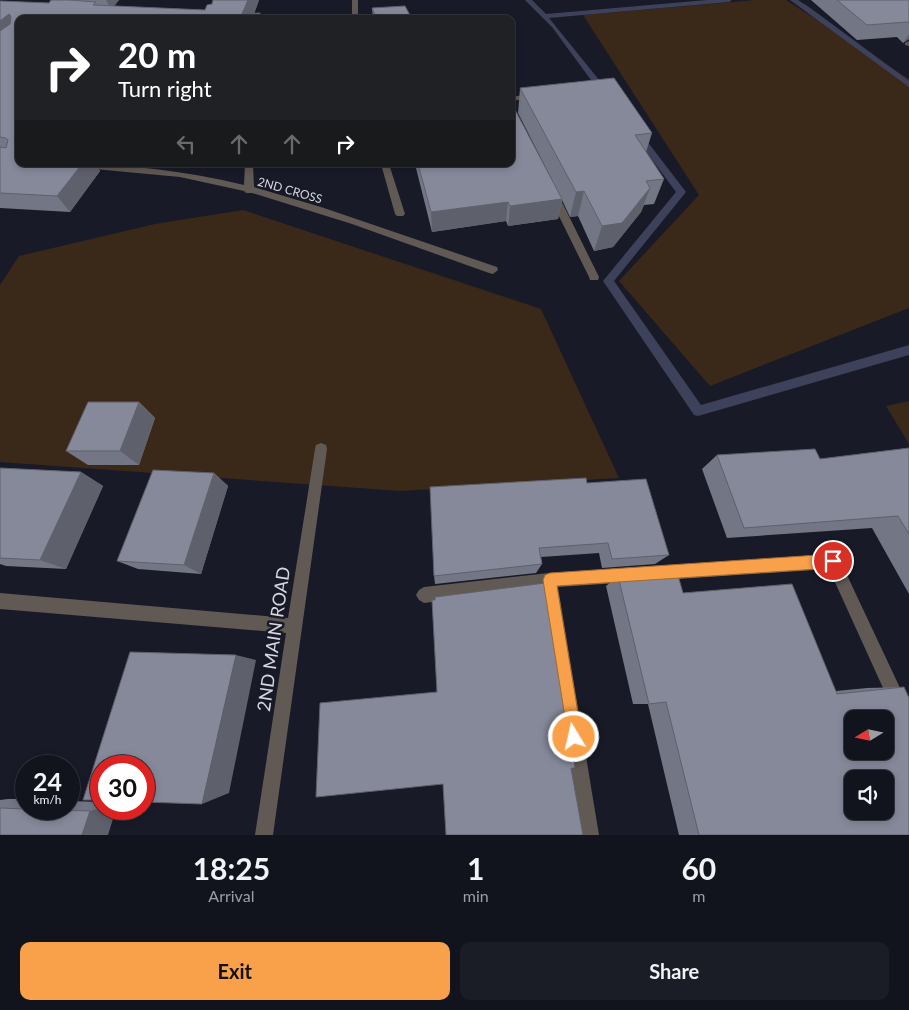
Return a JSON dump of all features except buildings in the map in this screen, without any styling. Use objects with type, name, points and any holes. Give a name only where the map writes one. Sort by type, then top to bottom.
[{"type":"street","points":[[355,0],[356,15]]},
{"type":"street","points":[[515,97],[547,93]]},
{"type":"street","name":"2ND CROSS","points":[[142,167],[215,181],[305,206],[493,270]]},
{"type":"street","points":[[249,191],[250,167]]},
{"type":"street","points":[[386,167],[400,214]]},
{"type":"street","points":[[546,181],[594,276]]},
{"type":"street","name":"2ND MAIN ROAD","points":[[264,835],[321,449]]},
{"type":"street","points":[[424,595],[550,580],[833,561],[909,726]]},
{"type":"street","points":[[550,580],[590,835]]},
{"type":"street","points":[[0,600],[295,626]]},
{"type":"shaded area","points":[[755,0],[786,0],[909,79],[909,308],[710,386],[619,281],[699,195],[583,15]]},
{"type":"shaded area","points":[[243,210],[541,309],[619,478],[400,491],[0,462],[0,285],[19,256],[155,224]]},
{"type":"shaded area","points":[[909,401],[909,444],[886,406]]},
{"type":"waterway","points":[[528,0],[544,16]]},
{"type":"waterway","points":[[544,16],[729,0]]},
{"type":"waterway","points":[[793,0],[807,8],[909,85]]},
{"type":"waterway","points":[[544,16],[554,26],[605,93]]},
{"type":"waterway","points":[[637,134],[681,192],[608,281],[698,411],[909,350]]},
{"type":"route","points":[[574,737],[550,580],[833,561]]}]
